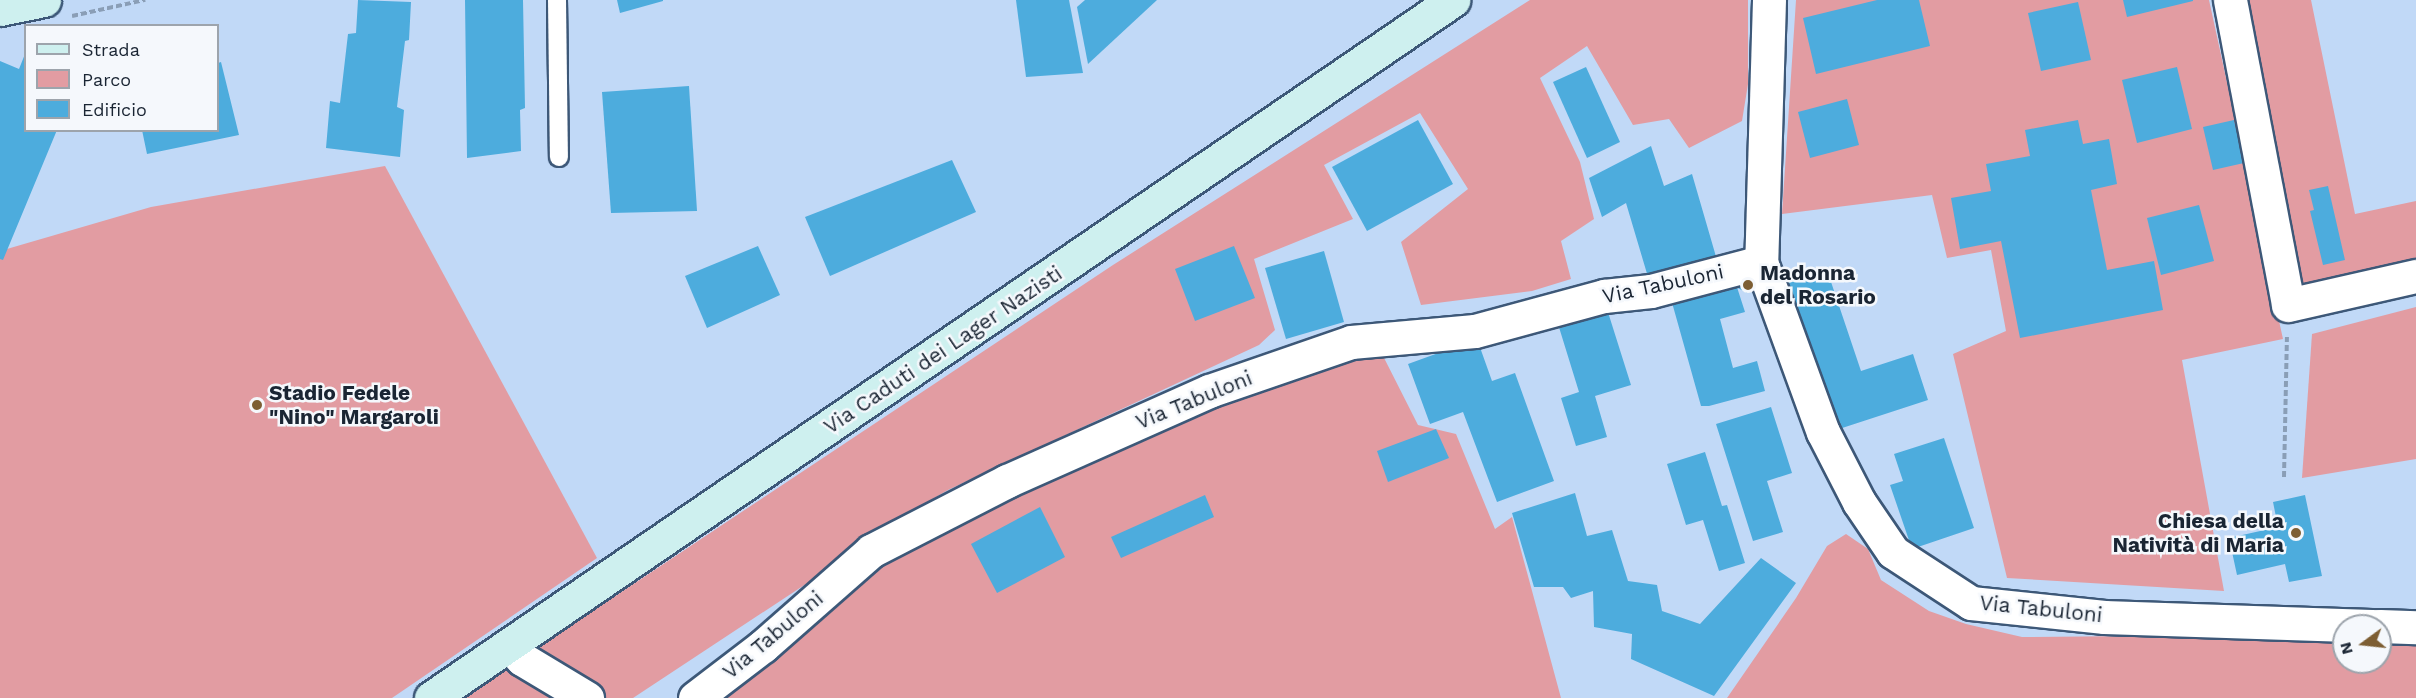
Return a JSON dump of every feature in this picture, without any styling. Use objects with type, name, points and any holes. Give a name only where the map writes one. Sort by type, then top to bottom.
[{"type":"main road","name":"Via Caduti dei Lager Nazisti","points":[[431,698],[1453,0]]},
{"type":"main road","points":[[0,9],[57,8]]},
{"type":"street","name":"Via Tabuloni","points":[[1769,0],[1761,262],[1823,432],[1859,502],[1893,552],[1971,603],[2104,617],[2332,624]]},
{"type":"street","points":[[2230,0],[2288,305],[2416,276]]},
{"type":"street","name":"Via Tabuloni","points":[[695,698],[763,646],[871,551],[1007,481],[1209,391],[1351,342],[1475,331],[1604,296],[1651,291],[1761,262]]},
{"type":"street","name":"Via Tabuloni","points":[[2392,626],[2416,627]]},
{"type":"street","points":[[509,645],[522,659],[587,698]]},
{"type":"lane","points":[[557,0],[559,157]]},
{"type":"path","points":[[57,8],[145,0]]},
{"type":"path","points":[[2284,477],[2288,305]]},
{"type":"green space","points":[[1530,0],[1748,0],[1748,84],[1742,121],[1689,148],[1669,119],[1633,125],[1587,46],[1540,78],[1580,162],[1594,219],[1561,241],[1571,279],[1532,291],[1421,305],[1401,242],[1468,189],[1420,113],[1324,165],[1353,219],[1254,259],[1275,330],[1259,345],[948,490],[865,538],[818,576],[633,698],[462,698],[1113,265]]},
{"type":"green space","points":[[1796,0],[2209,0],[2283,339],[2182,360],[2224,591],[2007,578],[1953,354],[2006,331],[1991,250],[1947,258],[1932,195],[1782,214]]},
{"type":"green space","points":[[2248,0],[2311,0],[2355,214],[2416,201],[2416,261],[2301,285]]},
{"type":"green space","name":"Stadio Fedele \"Nino\" Margaroli","points":[[385,166],[597,558],[392,698],[0,698],[0,251],[151,207]]},
{"type":"green space","points":[[2416,307],[2416,459],[2302,478],[2312,334]]},
{"type":"green space","points":[[1378,346],[1418,425],[1456,434],[1495,529],[1512,517],[1561,698],[712,698],[886,555],[1204,401]]},
{"type":"green space","points":[[1846,534],[1868,549],[1881,580],[1929,611],[1966,624],[2022,637],[2332,634],[2332,674],[2392,674],[2392,634],[2416,633],[2416,698],[1727,698],[1796,598],[1827,546]]},
{"type":"building","points":[[358,0],[411,2],[409,40],[405,41],[397,107],[404,110],[400,157],[326,148],[330,101],[340,103],[348,34],[356,33]]},
{"type":"building","points":[[465,0],[523,0],[525,108],[520,110],[521,151],[467,158]]},
{"type":"building","points":[[617,0],[663,0],[663,1],[620,13]]},
{"type":"building","points":[[1016,0],[1069,0],[1083,73],[1026,77]]},
{"type":"building","points":[[1085,0],[1157,0],[1088,64],[1077,7]]},
{"type":"building","points":[[1877,0],[1919,0],[1930,46],[1816,74],[1803,18]]},
{"type":"building","points":[[2123,0],[2193,0],[2193,1],[2127,17]]},
{"type":"building","points":[[2078,2],[2091,60],[2041,71],[2028,13]]},
{"type":"building","points":[[24,56],[24,132],[56,132],[3,260],[0,259],[0,61],[19,69]]},
{"type":"building","points":[[221,62],[239,135],[147,154],[142,132],[219,132],[219,63]]},
{"type":"building","points":[[1586,67],[1620,142],[1587,158],[1553,82]]},
{"type":"building","points":[[2177,67],[2192,129],[2137,143],[2122,80]]},
{"type":"building","points":[[689,86],[697,211],[611,213],[602,92]]},
{"type":"building","points":[[1847,99],[1859,145],[1810,158],[1798,112]]},
{"type":"building","points":[[1418,120],[1453,184],[1367,231],[1332,167]]},
{"type":"building","points":[[2078,120],[2083,144],[2109,139],[2117,184],[2091,190],[2107,270],[2154,261],[2163,310],[2020,338],[2001,241],[1960,249],[1951,198],[1991,191],[1986,164],[2030,156],[2025,130]]},
{"type":"building","points":[[2234,120],[2244,163],[2213,170],[2203,127]]},
{"type":"building","points":[[1651,146],[1664,186],[1692,174],[1717,260],[1648,277],[1626,203],[1602,217],[1589,178]]},
{"type":"building","points":[[952,160],[976,212],[830,276],[805,217]]},
{"type":"building","points":[[2328,186],[2345,260],[2323,265],[2310,211],[2314,210],[2309,190]]},
{"type":"building","points":[[2199,205],[2214,261],[2161,275],[2147,218]]},
{"type":"building","points":[[758,246],[780,295],[707,328],[685,276]]},
{"type":"building","points":[[1234,246],[1255,298],[1195,321],[1175,269]]},
{"type":"building","points":[[1324,251],[1344,322],[1286,339],[1265,268]]},
{"type":"building","points":[[1827,270],[1861,371],[1913,354],[1928,400],[1836,430],[1787,283]]},
{"type":"building","points":[[1743,274],[1754,281],[1747,293],[1736,287]]},
{"type":"building","points":[[1735,281],[1745,312],[1720,319],[1733,368],[1757,361],[1765,391],[1709,406],[1701,406],[1671,299]]},
{"type":"building","points":[[1607,309],[1631,385],[1595,396],[1607,437],[1576,446],[1561,398],[1579,392],[1558,324]]},
{"type":"building","points":[[1477,339],[1492,381],[1515,373],[1554,481],[1497,502],[1463,412],[1430,424],[1408,364]]},
{"type":"building","points":[[1771,407],[1792,473],[1767,481],[1783,532],[1753,541],[1716,424]]},
{"type":"building","points":[[1436,429],[1449,458],[1388,482],[1377,451]]},
{"type":"building","points":[[1944,438],[1974,528],[1912,549],[1890,485],[1903,481],[1894,454]]},
{"type":"building","points":[[1705,452],[1722,506],[1727,505],[1745,563],[1719,571],[1703,520],[1686,525],[1667,464]]},
{"type":"building","points":[[1575,493],[1587,536],[1612,530],[1628,581],[1657,585],[1662,611],[1700,624],[1761,558],[1796,583],[1714,696],[1631,659],[1632,634],[1594,627],[1593,591],[1571,598],[1563,587],[1534,587],[1512,513]]},
{"type":"building","points":[[1205,495],[1214,517],[1121,558],[1111,537]]},
{"type":"building","points":[[2305,495],[2322,576],[2289,582],[2285,564],[2237,575],[2229,538],[2278,527],[2273,502]]},
{"type":"building","points":[[1040,507],[1065,557],[997,593],[971,544]]},
{"type":"place","name":"Madonna del Rosario","points":[[1748,285]]},
{"type":"place","name":"Stadio Fedele \"Nino\" Margaroli","points":[[257,405]]},
{"type":"place","name":"Chiesa della Natività di Maria","points":[[2296,533]]}]
